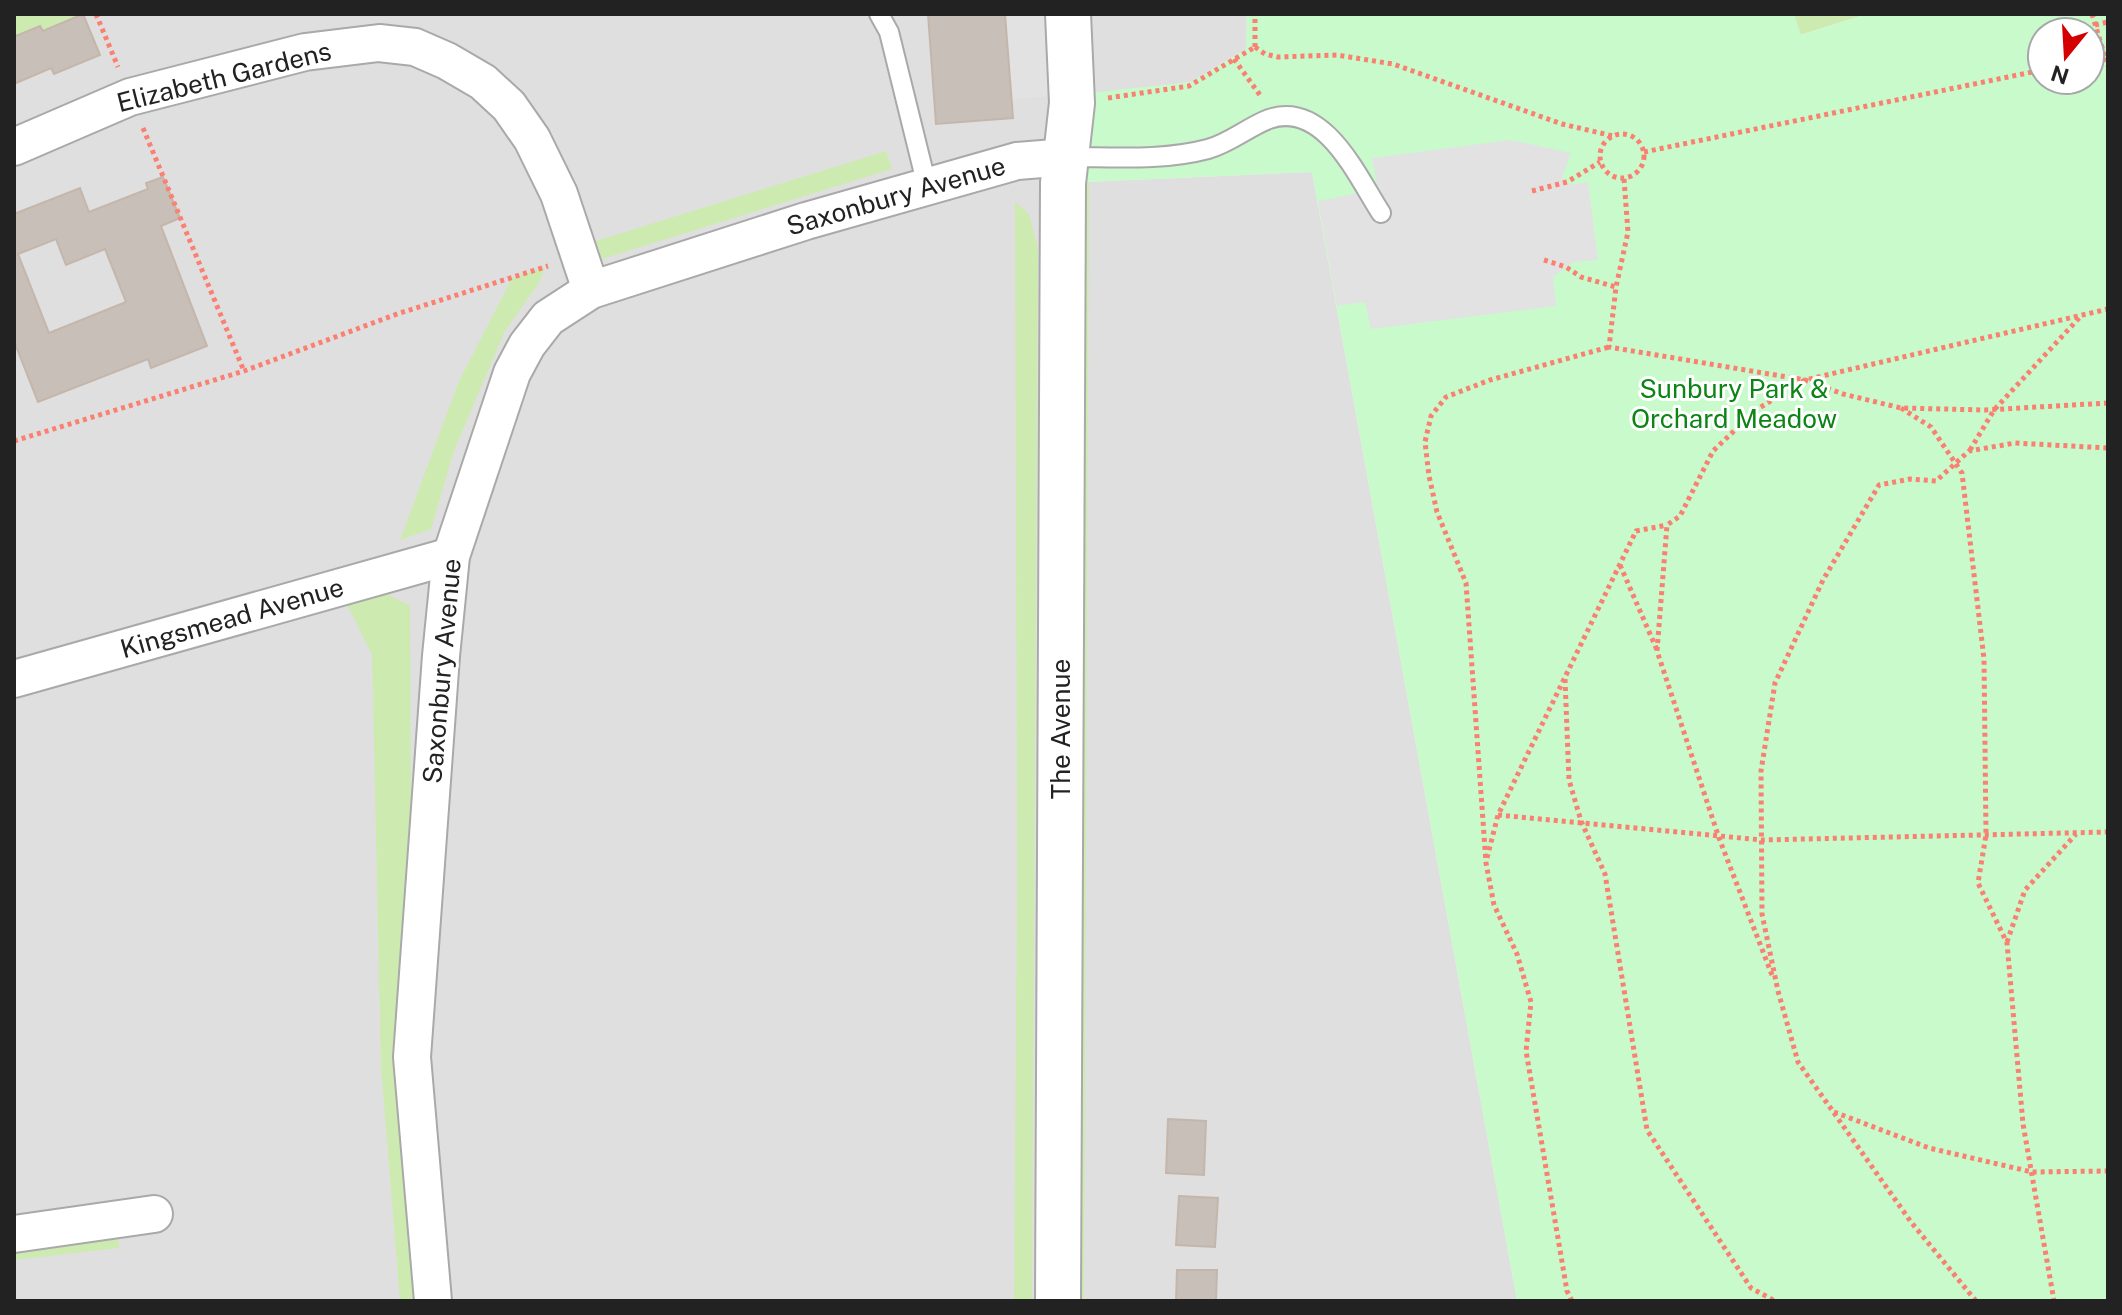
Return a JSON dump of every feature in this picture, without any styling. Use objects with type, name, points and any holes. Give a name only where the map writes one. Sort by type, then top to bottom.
[{"type":"street","name":"The Avenue","points":[[1058,1301],[1063,183],[1072,103],[1068,14]]},
{"type":"street","name":"Elizabeth Gardens","points":[[14,147],[130,97],[305,52],[379,43],[415,47],[483,82],[509,106],[532,139],[559,194],[591,290]]},
{"type":"street","name":"Saxonbury Avenue","points":[[433,1301],[412,1057],[440,672],[451,556],[519,359],[548,318],[591,290],[927,186],[1017,161],[1067,157]]},
{"type":"street","name":"Kingsmead Avenue","points":[[14,679],[451,556]]},
{"type":"street","points":[[14,1234],[154,1214]]},
{"type":"lane","points":[[879,14],[889,32],[927,186]]},
{"type":"lane","points":[[1067,157],[1150,157],[1209,148],[1271,118],[1298,116],[1320,127],[1337,145],[1381,213]]},
{"type":"path","points":[[96,14],[244,371]]},
{"type":"path","points":[[1255,14],[1255,47]]},
{"type":"path","points":[[1072,103],[1189,86],[1255,47]]},
{"type":"path","points":[[1255,47],[1265,54],[1278,57],[1337,55],[1393,64],[1562,124],[1613,136],[1626,134],[1638,141],[1644,152],[1640,169],[1624,179],[1614,177],[1600,162],[1604,142],[1613,136]]},
{"type":"path","points":[[1234,59],[1277,118]]},
{"type":"path","points":[[1644,152],[2026,73]]},
{"type":"path","points":[[1532,191],[1567,182],[1600,162]]},
{"type":"path","points":[[1609,347],[1616,287],[1628,232],[1624,179]]},
{"type":"path","points":[[14,441],[244,371],[397,314],[581,256]]},
{"type":"path","points":[[1544,260],[1566,267],[1581,277],[1616,287]]},
{"type":"path","points":[[1486,863],[1498,815],[1636,531],[1667,525],[1680,516],[1713,451],[1756,410],[1805,380],[2108,309]]},
{"type":"path","points":[[1976,1301],[1911,1222],[1798,1062],[1778,991],[1762,914],[1761,771],[1775,683],[1823,580],[1879,485],[1910,479],[1936,481],[1969,451],[1994,410],[2082,315]]},
{"type":"path","points":[[1572,1301],[1567,1291],[1526,1051],[1531,1002],[1517,954],[1494,905],[1486,863],[1466,583],[1437,512],[1429,476],[1425,442],[1431,416],[1446,397],[1490,380],[1609,347],[1805,380],[1843,394],[1901,408],[1994,410],[2108,403]]},
{"type":"path","points":[[1901,408],[1931,427],[1962,473],[1984,659],[1986,835],[1978,883],[2007,943],[2023,1124],[2054,1301]]},
{"type":"path","points":[[1969,451],[2015,443],[2108,448]]},
{"type":"path","points":[[1657,651],[1667,525]]},
{"type":"path","points":[[1620,565],[1657,651],[1719,838],[1778,991]]},
{"type":"path","points":[[1565,679],[1569,780],[1581,821],[1605,874],[1647,1130],[1751,1288],[1775,1301]]},
{"type":"path","points":[[1498,815],[1762,840],[2108,832]]},
{"type":"path","points":[[2007,943],[2025,890],[2077,833]]},
{"type":"path","points":[[1833,1112],[1929,1148],[2032,1172],[2108,1171]]},
{"type":"shaded area","points":[[14,14],[1247,14],[1246,49],[1191,82],[1072,96],[1064,183],[1312,172],[1517,1301],[14,1301]]},
{"type":"shaded area","points":[[1005,14],[1068,14],[1071,95],[1012,99]]},
{"type":"shaded area","points":[[1511,140],[1571,153],[1562,177],[1571,185],[1588,182],[1598,260],[1573,262],[1553,277],[1556,306],[1371,329],[1365,302],[1337,306],[1318,201],[1378,189],[1372,158]]},
{"type":"green space","points":[[14,14],[83,14],[43,31],[40,26],[16,36]]},
{"type":"green space","name":"Sunbury Park & Orchard Meadow","points":[[1247,14],[1794,14],[1801,35],[1867,14],[2108,14],[2108,1301],[1517,1301],[1312,172],[1063,183],[1071,95],[1191,82],[1246,49]]},
{"type":"green space","points":[[1794,14],[1867,14],[1800,35]]},
{"type":"green space","points":[[886,151],[892,169],[602,259],[596,241]]},
{"type":"green space","points":[[1089,182],[1084,1301],[1067,1301],[1074,183]]},
{"type":"green space","points":[[1015,202],[1029,214],[1038,249],[1032,1301],[1014,1301],[1017,881]]},
{"type":"green space","points":[[545,267],[539,283],[505,331],[454,451],[431,529],[400,540],[459,381],[512,278]]},
{"type":"green space","points":[[362,581],[410,606],[412,1057],[433,1301],[400,1301],[381,1067],[372,655],[339,588]]},
{"type":"green space","points":[[117,1231],[119,1248],[14,1260],[14,1234]]},
{"type":"building","points":[[83,14],[100,55],[54,74],[51,68],[14,84],[14,32],[16,36],[40,26],[43,31]]},
{"type":"building","points":[[928,14],[1005,14],[1013,118],[936,124]]},
{"type":"building","points":[[163,177],[180,218],[161,226],[207,346],[151,368],[148,359],[38,402],[14,341],[14,214],[80,188],[89,212],[148,189],[146,183]],"holes":[[[56,239],[66,265],[105,249],[126,302],[49,333],[18,254]]]},
{"type":"building","points":[[1168,1119],[1206,1121],[1204,1175],[1166,1173]]},
{"type":"building","points":[[1179,1196],[1218,1198],[1215,1247],[1176,1245]]},
{"type":"building","points":[[1177,1270],[1217,1270],[1216,1301],[1176,1301]]}]
